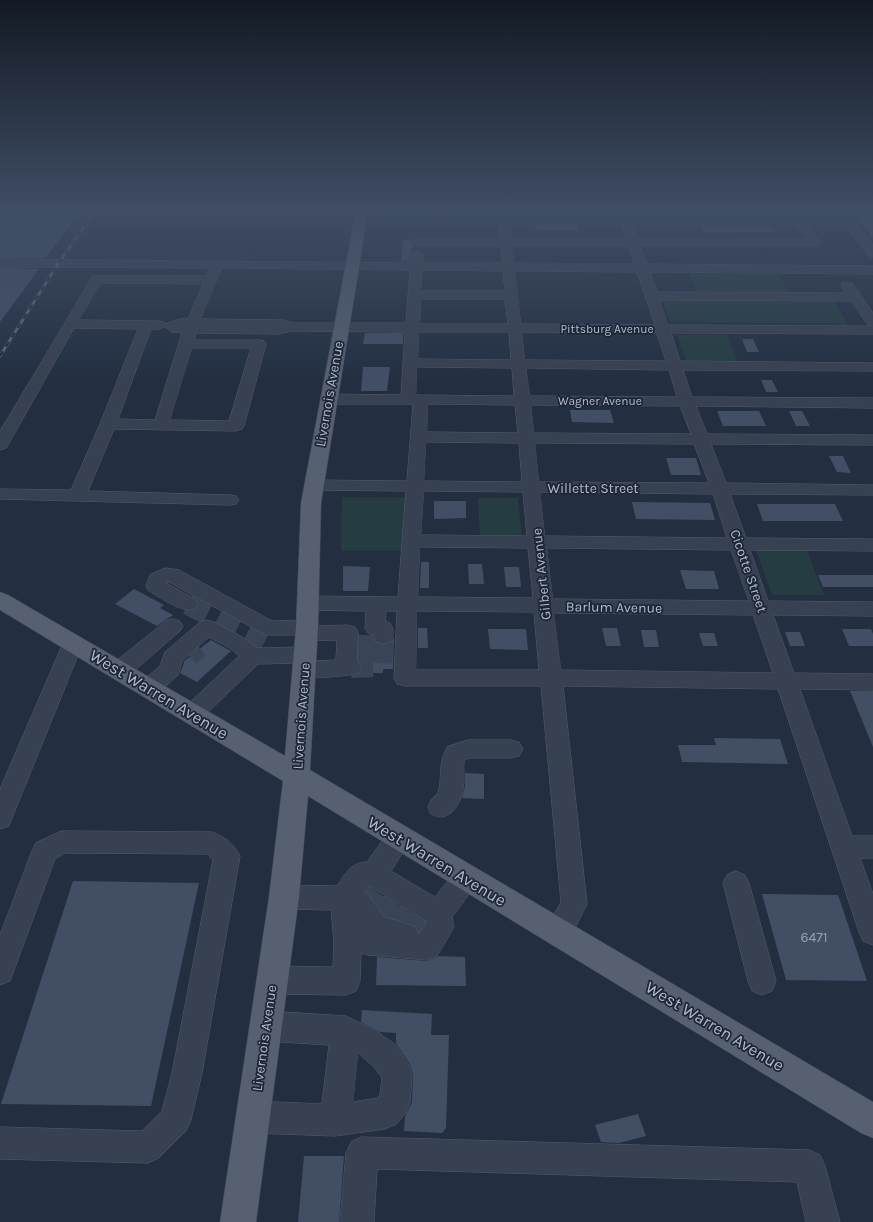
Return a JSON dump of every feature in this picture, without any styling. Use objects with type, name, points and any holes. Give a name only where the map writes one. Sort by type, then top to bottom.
[{"type":"main road","name":"Livernois Avenue","points":[[238,1222],[284,897],[296,777],[306,646],[311,503],[352,268]]},
{"type":"main road","name":"West Warren Avenue","points":[[0,600],[873,1122]]},
{"type":"street","points":[[161,424],[189,332],[216,268]]},
{"type":"street","points":[[416,268],[410,363],[418,437],[411,541],[405,678],[552,678],[873,682]]},
{"type":"street","name":"Gilbert Avenue","points":[[509,268],[574,904],[558,933]]},
{"type":"street","name":"Cicotte Street","points":[[642,268],[686,401],[720,489],[873,932]]},
{"type":"street","points":[[647,268],[873,270]]},
{"type":"street","points":[[834,269],[873,322]]},
{"type":"street","points":[[0,446],[96,279],[211,280]]},
{"type":"street","points":[[415,295],[512,295]]},
{"type":"street","points":[[652,296],[855,297]]},
{"type":"street","points":[[70,324],[172,326],[189,332],[259,344],[236,426],[108,424]]},
{"type":"street","points":[[78,495],[108,424],[146,325]]},
{"type":"street","name":"Pittsburg Avenue","points":[[189,332],[279,330],[290,327],[873,330]]},
{"type":"street","points":[[410,363],[873,367]]},
{"type":"street","name":"Wagner Avenue","points":[[328,399],[873,403]]},
{"type":"street","points":[[418,437],[526,439],[873,440]]},
{"type":"street","name":"Willette Street","points":[[314,486],[873,490]]},
{"type":"street","points":[[0,494],[230,500]]},
{"type":"street","points":[[411,541],[873,545]]},
{"type":"street","points":[[188,604],[156,586],[157,580],[166,575],[172,575],[269,628],[306,646],[349,653]]},
{"type":"street","name":"Barlum Avenue","points":[[308,603],[873,609]]},
{"type":"street","points":[[349,653],[348,629],[379,633],[376,604]]},
{"type":"street","points":[[119,671],[173,626]]},
{"type":"street","points":[[170,669],[172,658],[207,627],[237,643],[258,650],[306,646],[349,653]]},
{"type":"street","points":[[149,688],[170,669],[179,664],[215,635],[220,634]]},
{"type":"street","points":[[0,818],[73,643]]},
{"type":"street","points":[[192,714],[258,650]]},
{"type":"street","points":[[440,807],[445,804],[451,794],[452,759],[455,754],[468,749],[511,749]]},
{"type":"street","points":[[272,980],[346,981],[387,911],[399,838]]},
{"type":"street","points":[[0,971],[45,851],[62,842],[212,842],[227,856],[187,1073],[175,1120],[148,1147],[0,1143]]},
{"type":"street","points":[[844,847],[873,847]]},
{"type":"street","points":[[284,897],[387,911],[466,878]]},
{"type":"street","points":[[736,883],[762,982]]},
{"type":"street","points":[[253,1117],[335,1120],[385,1113],[395,1102],[397,1074],[385,1056],[365,1040],[346,1031],[266,1026]]},
{"type":"street","points":[[335,1120],[346,1031]]},
{"type":"street","points":[[357,1222],[362,1153],[809,1166],[823,1222]]},
{"type":"green space","points":[[689,273],[778,274],[791,295],[698,295]]},
{"type":"green space","points":[[662,298],[833,300],[848,324],[670,322]]},
{"type":"green space","points":[[677,335],[727,335],[739,363],[687,362]]},
{"type":"green space","points":[[342,497],[409,497],[405,551],[341,551]]},
{"type":"green space","points":[[478,498],[518,498],[522,539],[480,538]]},
{"type":"green space","points":[[755,547],[806,548],[824,595],[772,595]]},
{"type":"building","points":[[0,268],[39,269],[0,322]]},
{"type":"building","points":[[365,333],[403,333],[403,344],[363,344]]},
{"type":"building","points":[[742,339],[753,339],[759,352],[747,352]]},
{"type":"building","points":[[363,367],[390,367],[387,391],[361,391]]},
{"type":"building","points":[[761,380],[772,380],[778,392],[766,392]]},
{"type":"building","points":[[570,410],[610,410],[614,423],[572,422]]},
{"type":"building","points":[[717,411],[759,411],[766,426],[723,426]]},
{"type":"building","points":[[789,411],[802,411],[810,426],[796,426]]},
{"type":"building","points":[[829,456],[843,456],[851,473],[837,472]]},
{"type":"building","points":[[666,458],[696,458],[701,475],[671,475]]},
{"type":"building","points":[[434,501],[466,501],[466,518],[434,519]]},
{"type":"building","points":[[632,502],[710,503],[715,520],[636,519]]},
{"type":"building","points":[[757,504],[835,504],[843,521],[763,521]]},
{"type":"building","points":[[421,562],[429,562],[429,588],[420,588]]},
{"type":"building","points":[[468,564],[482,564],[484,584],[469,584]]},
{"type":"building","points":[[343,566],[370,567],[368,591],[343,591]]},
{"type":"building","points":[[504,567],[519,567],[521,587],[506,587]]},
{"type":"building","points":[[680,570],[714,571],[719,589],[686,589]]},
{"type":"building","points":[[818,575],[873,575],[873,587],[823,587]]},
{"type":"building","points":[[134,589],[164,605],[160,608],[173,615],[157,626],[115,604]]},
{"type":"building","points":[[418,628],[427,628],[428,648],[418,648]]},
{"type":"building","points":[[602,628],[617,628],[621,646],[606,646]]},
{"type":"building","points":[[488,629],[526,629],[528,650],[490,649]]},
{"type":"building","points":[[842,629],[871,629],[873,634],[873,646],[849,646]]},
{"type":"building","points":[[641,630],[656,630],[659,647],[644,647]]},
{"type":"building","points":[[785,632],[800,632],[805,646],[790,646]]},
{"type":"building","points":[[699,633],[714,633],[718,646],[703,646]]},
{"type":"building","points":[[359,637],[372,637],[376,643],[383,645],[390,643],[394,637],[393,669],[383,669],[383,673],[361,673],[363,668],[359,660]]},
{"type":"building","points":[[211,640],[231,651],[197,682],[180,673],[184,663],[183,662]]},
{"type":"building","points":[[850,691],[873,691],[873,747]]},
{"type":"building","points":[[714,738],[780,739],[788,764],[682,762],[678,745],[716,745]]},
{"type":"building","points":[[465,773],[484,774],[484,799],[462,798],[465,786]]},
{"type":"building","points":[[73,881],[199,883],[151,1106],[1,1104]]},
{"type":"building","points":[[762,894],[838,895],[867,981],[786,980]]},
{"type":"building","points":[[439,956],[465,957],[466,986],[376,985],[377,957],[427,961]]},
{"type":"building","points":[[362,1010],[432,1014],[431,1035],[449,1035],[446,1128],[442,1133],[404,1131],[405,1117],[412,1102],[413,1074],[409,1063],[396,1043],[396,1033],[380,1032],[361,1022]]},
{"type":"building","points":[[638,1114],[646,1136],[619,1143],[601,1142],[595,1125]]},
{"type":"building","points":[[304,1156],[344,1156],[339,1222],[298,1222]]},
{"type":"tunnel","points":[[188,604],[264,643]]},
{"type":"tunnel","points":[[351,667],[381,666],[383,637]]},
{"type":"tunnel","points":[[353,646],[382,646]]},
{"type":"tunnel","points":[[189,655],[199,647]]},
{"type":"tunnel","points":[[369,909],[380,894]]},
{"type":"tunnel","points":[[385,920],[397,904]]},
{"type":"tunnel","points":[[402,930],[413,914]]},
{"type":"tunnel","points":[[414,938],[426,921]]},
{"type":"railway","points":[[0,356],[55,268]]}]
